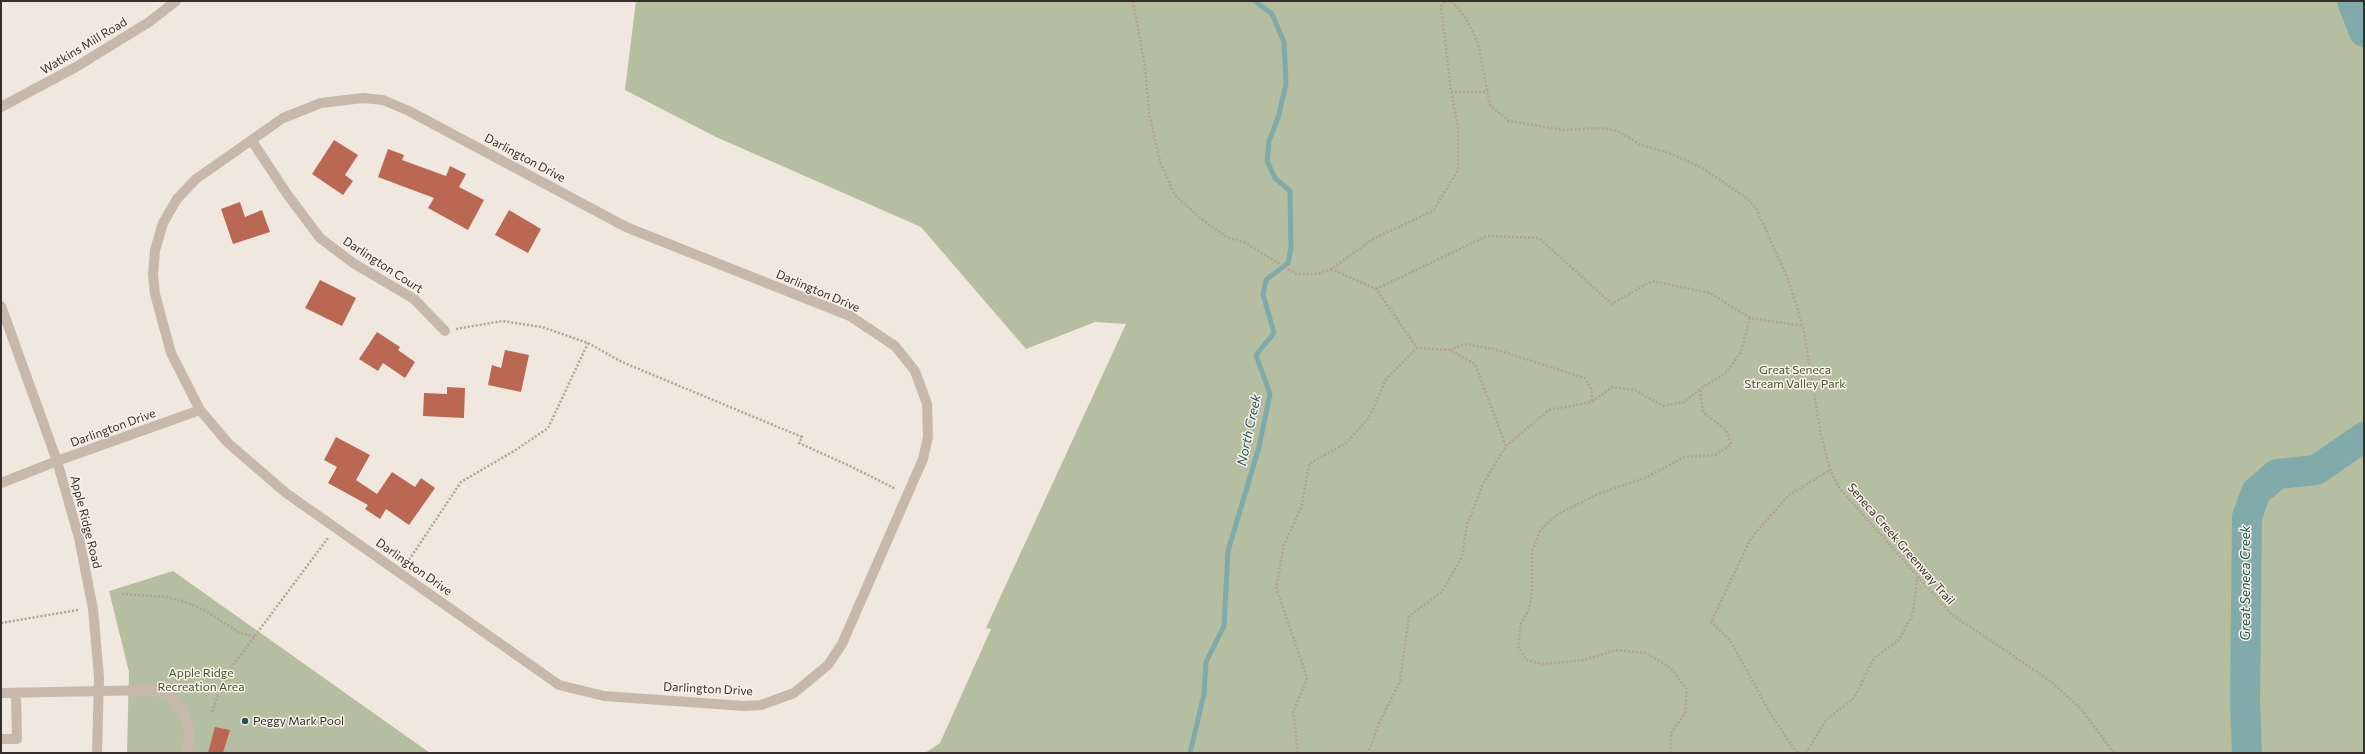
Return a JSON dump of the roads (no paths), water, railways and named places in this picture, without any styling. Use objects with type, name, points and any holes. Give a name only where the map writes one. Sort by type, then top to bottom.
[{"type":"street","name":"Watkins Mill Road","points":[[1,107],[76,67],[149,22],[176,1]]},
{"type":"street","name":"Darlington Drive","points":[[363,98],[383,100],[409,111],[626,227],[850,316],[895,346],[915,371],[927,404],[928,437],[923,459],[842,644],[828,665],[794,692],[761,705],[744,706],[604,696],[559,685],[286,493],[240,453],[200,410],[171,354],[162,327],[154,294],[153,275],[155,250],[163,223],[177,199],[196,179],[252,141],[283,118],[321,103],[363,98]]},
{"type":"street","name":"Darlington Court","points":[[252,141],[287,194],[320,238],[353,263],[414,299],[445,330]]},
{"type":"street","name":"Apple Ridge Road","points":[[1,306],[57,461],[79,538],[93,609],[98,691],[97,753]]},
{"type":"street","name":"Darlington Drive","points":[[2,480],[200,410]]},
{"type":"street","points":[[1,693],[152,690],[172,697],[184,714],[189,728],[189,741],[186,753]]},
{"type":"street","points":[[1,739],[17,739],[16,693]]},
{"type":"waterway","name":"North Creek","points":[[1190,753],[1204,694],[1206,662],[1224,626],[1228,551],[1259,447],[1270,394],[1256,355],[1274,333],[1263,294],[1266,280],[1288,263],[1291,248],[1290,191],[1275,178],[1267,161],[1269,141],[1278,118],[1286,84],[1284,42],[1272,14],[1255,1]]},
{"type":"waterway","name":"Great Seneca Creek","points":[[2352,1],[2364,32]]},
{"type":"waterway","name":"Great Seneca Creek","points":[[2247,753],[2245,702],[2247,517],[2256,492],[2277,474],[2316,470],[2364,437]]},
{"type":"place","name":"Peggy Mark Pool","points":[[245,721]]},
{"type":"park label","name":"Great Seneca Stream Valley Park","points":[[1795,377]]},
{"type":"park label","name":"Apple Ridge Recreation Area","points":[[201,680]]}]
